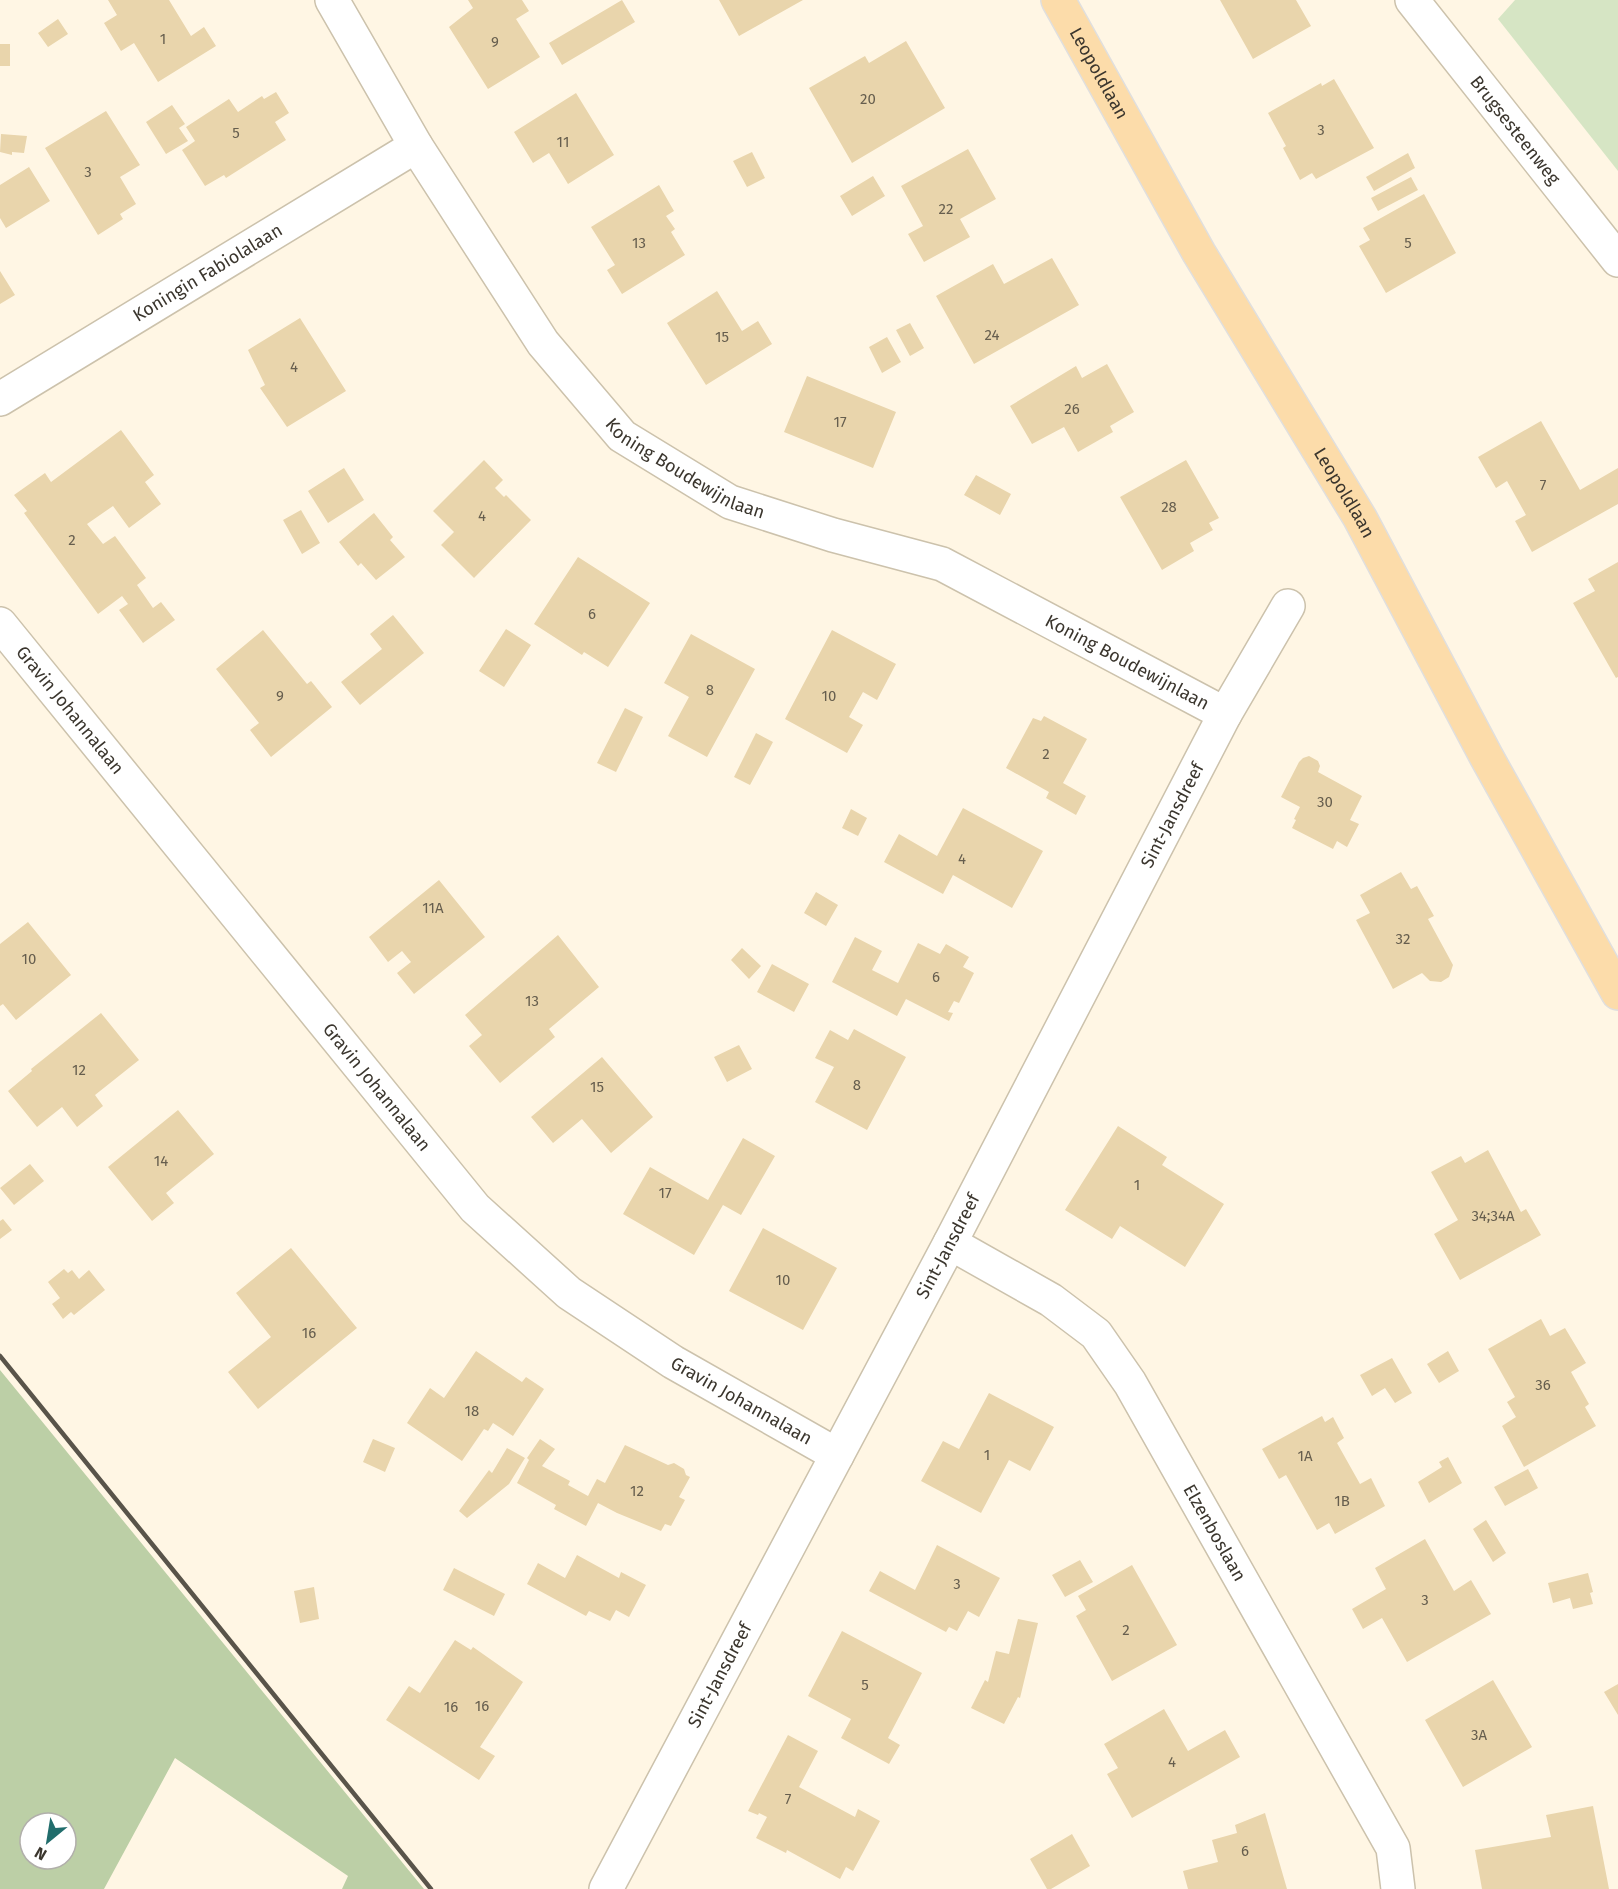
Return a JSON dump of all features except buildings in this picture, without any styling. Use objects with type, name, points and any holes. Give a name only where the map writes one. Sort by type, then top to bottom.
[{"type":"main road","name":"Leopoldlaan","points":[[1058,0],[1199,253],[1360,518],[1486,756],[1618,993]]},
{"type":"street","name":"Koning Boudewijnlaan","points":[[332,0],[416,146],[543,343],[622,436],[730,502],[833,535],[942,564],[1225,714]]},
{"type":"street","name":"Brugsesteenweg","points":[[1412,0],[1618,260]]},
{"type":"street","name":"Koningin Fabiolalaan","points":[[0,399],[416,146]]},
{"type":"street","name":"Sint-Jansdreef","points":[[606,1889],[950,1244],[1225,714],[1288,606]]},
{"type":"street","name":"Gravin Johannalaan","points":[[0,624],[475,1208],[569,1293],[673,1362],[837,1455]]},
{"type":"street","name":"Elzenboslaan","points":[[950,1244],[1051,1300],[1096,1334],[1130,1383],[1393,1848],[1398,1889]]},
{"type":"green space","points":[[1515,0],[1618,0],[1618,171],[1498,19]]},
{"type":"green space","points":[[0,1370],[424,1889],[342,1889],[348,1876],[175,1758],[104,1889],[0,1889]]},
{"type":"railway","points":[[0,1356],[431,1889]]}]
